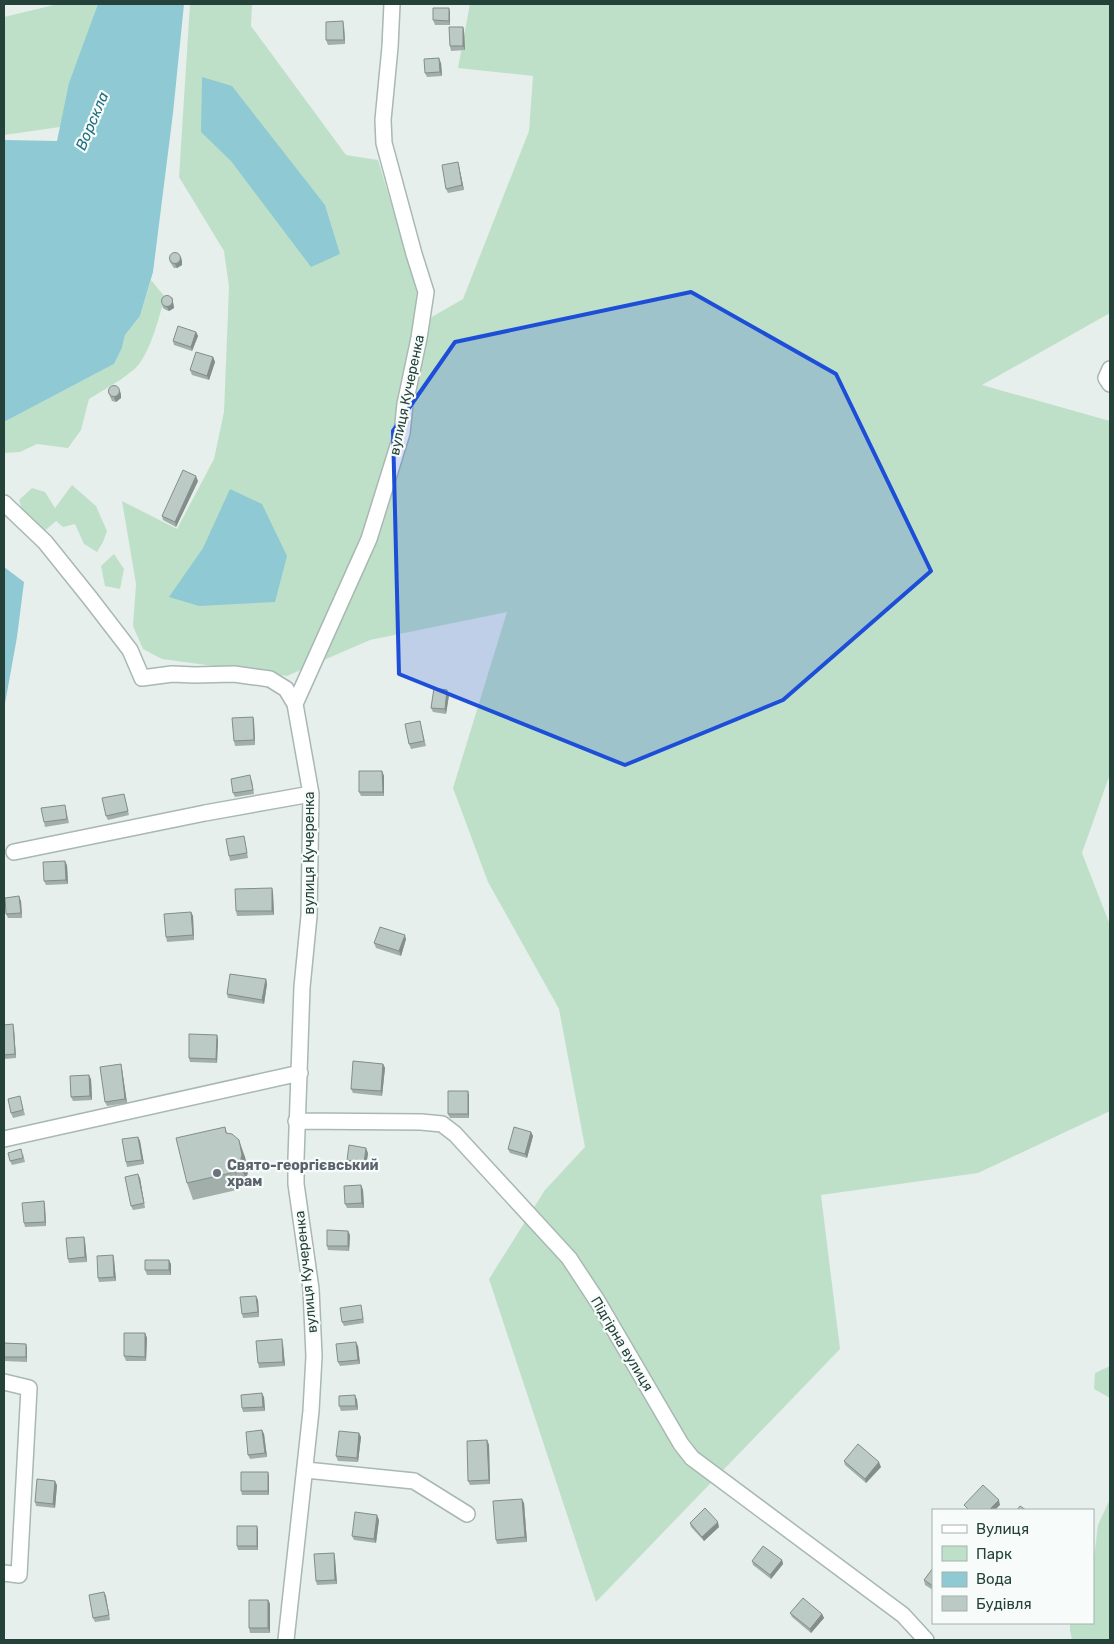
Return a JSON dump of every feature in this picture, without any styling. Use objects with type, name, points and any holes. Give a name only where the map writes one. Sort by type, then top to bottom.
[{"type":"street","name":"вулиця Кучеренка","points":[[286,1640],[312,1412],[313,1326],[311,1289],[296,1184],[296,1121],[300,1073],[302,987],[309,916],[311,794],[295,704],[369,539],[402,433],[405,404],[419,338],[426,292],[384,143],[383,120],[392,4]]},
{"type":"street","points":[[1110,369],[1106,378],[1110,384]]},
{"type":"street","points":[[4,503],[44,542],[90,598],[130,650],[142,678],[172,674],[195,676],[234,674],[270,679],[286,689],[295,704]]},
{"type":"street","points":[[14,852],[205,813],[311,794]]},
{"type":"street","points":[[4,1139],[300,1073]]},
{"type":"street","name":"Підгірна вулиця","points":[[296,1121],[421,1122],[442,1124],[455,1134],[569,1258],[598,1302],[681,1444],[692,1458],[903,1615],[926,1640]]},
{"type":"street","points":[[4,1382],[29,1388],[19,1575],[4,1573]]},
{"type":"street","points":[[306,1470],[414,1481],[467,1514]]},
{"type":"highlighted area","points":[[691,292],[836,374],[931,571],[783,700],[625,765],[399,674],[393,431],[455,342]]},
{"type":"green space","points":[[58,4],[98,4],[60,127],[4,135],[4,17]]},
{"type":"green space","points":[[190,4],[252,4],[251,26],[346,155],[378,160],[409,263],[430,318],[463,299],[529,131],[533,76],[458,68],[470,4],[1110,4],[1110,313],[982,385],[1110,421],[1110,774],[1082,853],[1110,925],[1110,1111],[978,1173],[821,1195],[840,1349],[596,1602],[489,1279],[545,1190],[585,1147],[559,1009],[488,882],[453,788],[507,612],[370,640],[287,676],[162,659],[143,649],[133,626],[136,584],[122,501],[177,529],[214,459],[224,412],[229,287],[224,251],[179,177]]},
{"type":"green space","points":[[151,280],[165,297],[145,356],[136,368],[89,399],[81,430],[68,448],[37,444],[20,452],[4,453],[4,422],[114,364],[122,348],[125,335],[140,316]]},
{"type":"green space","points":[[72,485],[96,506],[107,531],[97,552],[84,544],[75,524],[63,527],[56,521],[41,534],[26,523],[19,500],[32,488],[45,492],[55,508]]},
{"type":"green space","points":[[114,554],[124,569],[120,589],[105,586],[101,566]]},
{"type":"green space","points":[[1110,1366],[1110,1398],[1094,1389],[1095,1373]]},
{"type":"green space","points":[[1110,1499],[1110,1640],[1072,1640],[1070,1624],[1094,1624],[1094,1557],[1098,1525]]},
{"type":"water","name":"Ворскла","points":[[98,4],[184,4],[173,113],[153,272],[140,316],[125,335],[122,348],[114,364],[4,422],[4,140],[57,141],[69,83]]},
{"type":"water","points":[[202,77],[232,86],[325,205],[340,254],[311,267],[231,161],[201,132]]},
{"type":"water","points":[[230,489],[262,504],[287,556],[275,602],[199,606],[169,597],[203,548]]},
{"type":"water","points":[[4,567],[24,582],[17,637],[4,709]]},
{"type":"building","points":[[433,8],[449,8],[449,21],[433,20]]},
{"type":"building","points":[[343,21],[344,40],[326,40],[326,22]]},
{"type":"building","points":[[449,27],[463,27],[463,46],[450,46]]},
{"type":"building","points":[[439,58],[440,72],[425,73],[424,59]]},
{"type":"building","points":[[458,162],[462,185],[446,189],[442,165]]},
{"type":"building","points":[[175,252],[181,258],[175,264],[169,258]]},
{"type":"building","points":[[167,295],[173,301],[167,307],[161,301]]},
{"type":"building","points":[[178,326],[196,332],[191,347],[173,341]]},
{"type":"building","points":[[196,352],[213,357],[207,376],[190,370]]},
{"type":"building","points":[[114,385],[120,391],[114,397],[108,391]]},
{"type":"building","points":[[183,470],[196,476],[175,522],[162,516]]},
{"type":"building","points":[[434,688],[447,690],[445,709],[431,708]]},
{"type":"building","points":[[253,717],[254,740],[234,741],[232,718]]},
{"type":"building","points":[[420,721],[424,741],[409,744],[405,724]]},
{"type":"building","points":[[359,771],[382,771],[383,792],[359,792]]},
{"type":"building","points":[[250,775],[253,790],[233,793],[231,779]]},
{"type":"building","points":[[124,794],[128,811],[106,816],[102,798]]},
{"type":"building","points":[[65,805],[67,819],[44,822],[41,808]]},
{"type":"building","points":[[244,836],[247,853],[229,856],[226,839]]},
{"type":"building","points":[[65,861],[66,880],[44,881],[43,862]]},
{"type":"building","points":[[272,888],[272,911],[236,911],[235,889]]},
{"type":"building","points":[[19,896],[21,913],[6,914],[5,898]]},
{"type":"building","points":[[191,912],[193,935],[166,937],[164,914]]},
{"type":"building","points":[[380,927],[405,935],[399,951],[374,943]]},
{"type":"building","points":[[230,974],[266,979],[262,1000],[227,994]]},
{"type":"building","points":[[13,1024],[15,1054],[4,1055],[4,1025]]},
{"type":"building","points":[[189,1034],[217,1035],[216,1059],[189,1058]]},
{"type":"building","points":[[353,1061],[383,1064],[381,1091],[351,1089]]},
{"type":"building","points":[[121,1064],[125,1099],[105,1102],[100,1067]]},
{"type":"building","points":[[89,1075],[90,1096],[71,1097],[70,1076]]},
{"type":"building","points":[[448,1091],[468,1091],[468,1114],[448,1114]]},
{"type":"building","points":[[20,1096],[23,1110],[11,1113],[8,1099]]},
{"type":"building","points":[[225,1127],[226,1133],[232,1134],[239,1140],[242,1155],[240,1162],[233,1166],[235,1172],[187,1183],[176,1138]]},
{"type":"building","points":[[514,1127],[531,1132],[525,1154],[508,1149]]},
{"type":"building","points":[[138,1137],[142,1160],[126,1162],[122,1139]]},
{"type":"building","points":[[349,1145],[366,1148],[364,1163],[347,1160]]},
{"type":"building","points":[[21,1149],[23,1158],[10,1161],[8,1153]]},
{"type":"building","points":[[138,1174],[144,1203],[131,1206],[125,1177]]},
{"type":"building","points":[[361,1185],[362,1203],[345,1204],[344,1186]]},
{"type":"building","points":[[44,1201],[45,1222],[24,1223],[22,1203]]},
{"type":"building","points":[[327,1230],[348,1231],[348,1246],[327,1246]]},
{"type":"building","points":[[84,1237],[85,1257],[68,1259],[66,1238]]},
{"type":"building","points":[[113,1255],[114,1277],[98,1278],[97,1256]]},
{"type":"building","points":[[145,1260],[169,1260],[169,1270],[145,1270]]},
{"type":"building","points":[[256,1296],[258,1312],[242,1314],[240,1297]]},
{"type":"building","points":[[361,1305],[363,1319],[342,1322],[340,1308]]},
{"type":"building","points":[[124,1333],[145,1333],[145,1357],[124,1356]]},
{"type":"building","points":[[282,1339],[283,1362],[258,1363],[256,1341]]},
{"type":"building","points":[[356,1342],[358,1360],[338,1362],[336,1344]]},
{"type":"building","points":[[4,1343],[26,1344],[26,1357],[4,1357]]},
{"type":"building","points":[[262,1393],[263,1407],[242,1408],[241,1395]]},
{"type":"building","points":[[355,1395],[356,1406],[339,1406],[339,1396]]},
{"type":"building","points":[[262,1430],[265,1453],[248,1455],[246,1432]]},
{"type":"building","points":[[339,1431],[359,1433],[357,1458],[336,1456]]},
{"type":"building","points":[[487,1440],[489,1480],[468,1481],[467,1441]]},
{"type":"building","points":[[858,1444],[879,1462],[865,1479],[844,1461]]},
{"type":"building","points":[[241,1472],[268,1472],[268,1491],[241,1491]]},
{"type":"building","points":[[37,1479],[55,1481],[53,1504],[35,1502]]},
{"type":"building","points":[[983,1485],[999,1500],[990,1509],[968,1509],[964,1505]]},
{"type":"building","points":[[522,1499],[525,1537],[496,1540],[493,1501]]},
{"type":"building","points":[[705,1508],[718,1522],[702,1537],[690,1523]]},
{"type":"building","points":[[355,1512],[377,1515],[374,1539],[352,1536]]},
{"type":"building","points":[[237,1526],[257,1526],[257,1546],[237,1546]]},
{"type":"building","points":[[763,1546],[782,1560],[770,1575],[752,1561]]},
{"type":"building","points":[[334,1553],[335,1580],[316,1581],[314,1554]]},
{"type":"building","points":[[932,1569],[932,1585],[924,1580]]},
{"type":"building","points":[[104,1592],[109,1615],[93,1618],[89,1595]]},
{"type":"building","points":[[803,1598],[822,1614],[810,1629],[790,1613]]},
{"type":"building","points":[[249,1600],[268,1600],[268,1628],[249,1628]]},
{"type":"place","name":"Свято-георгієвський храм","points":[[217,1173]]}]
